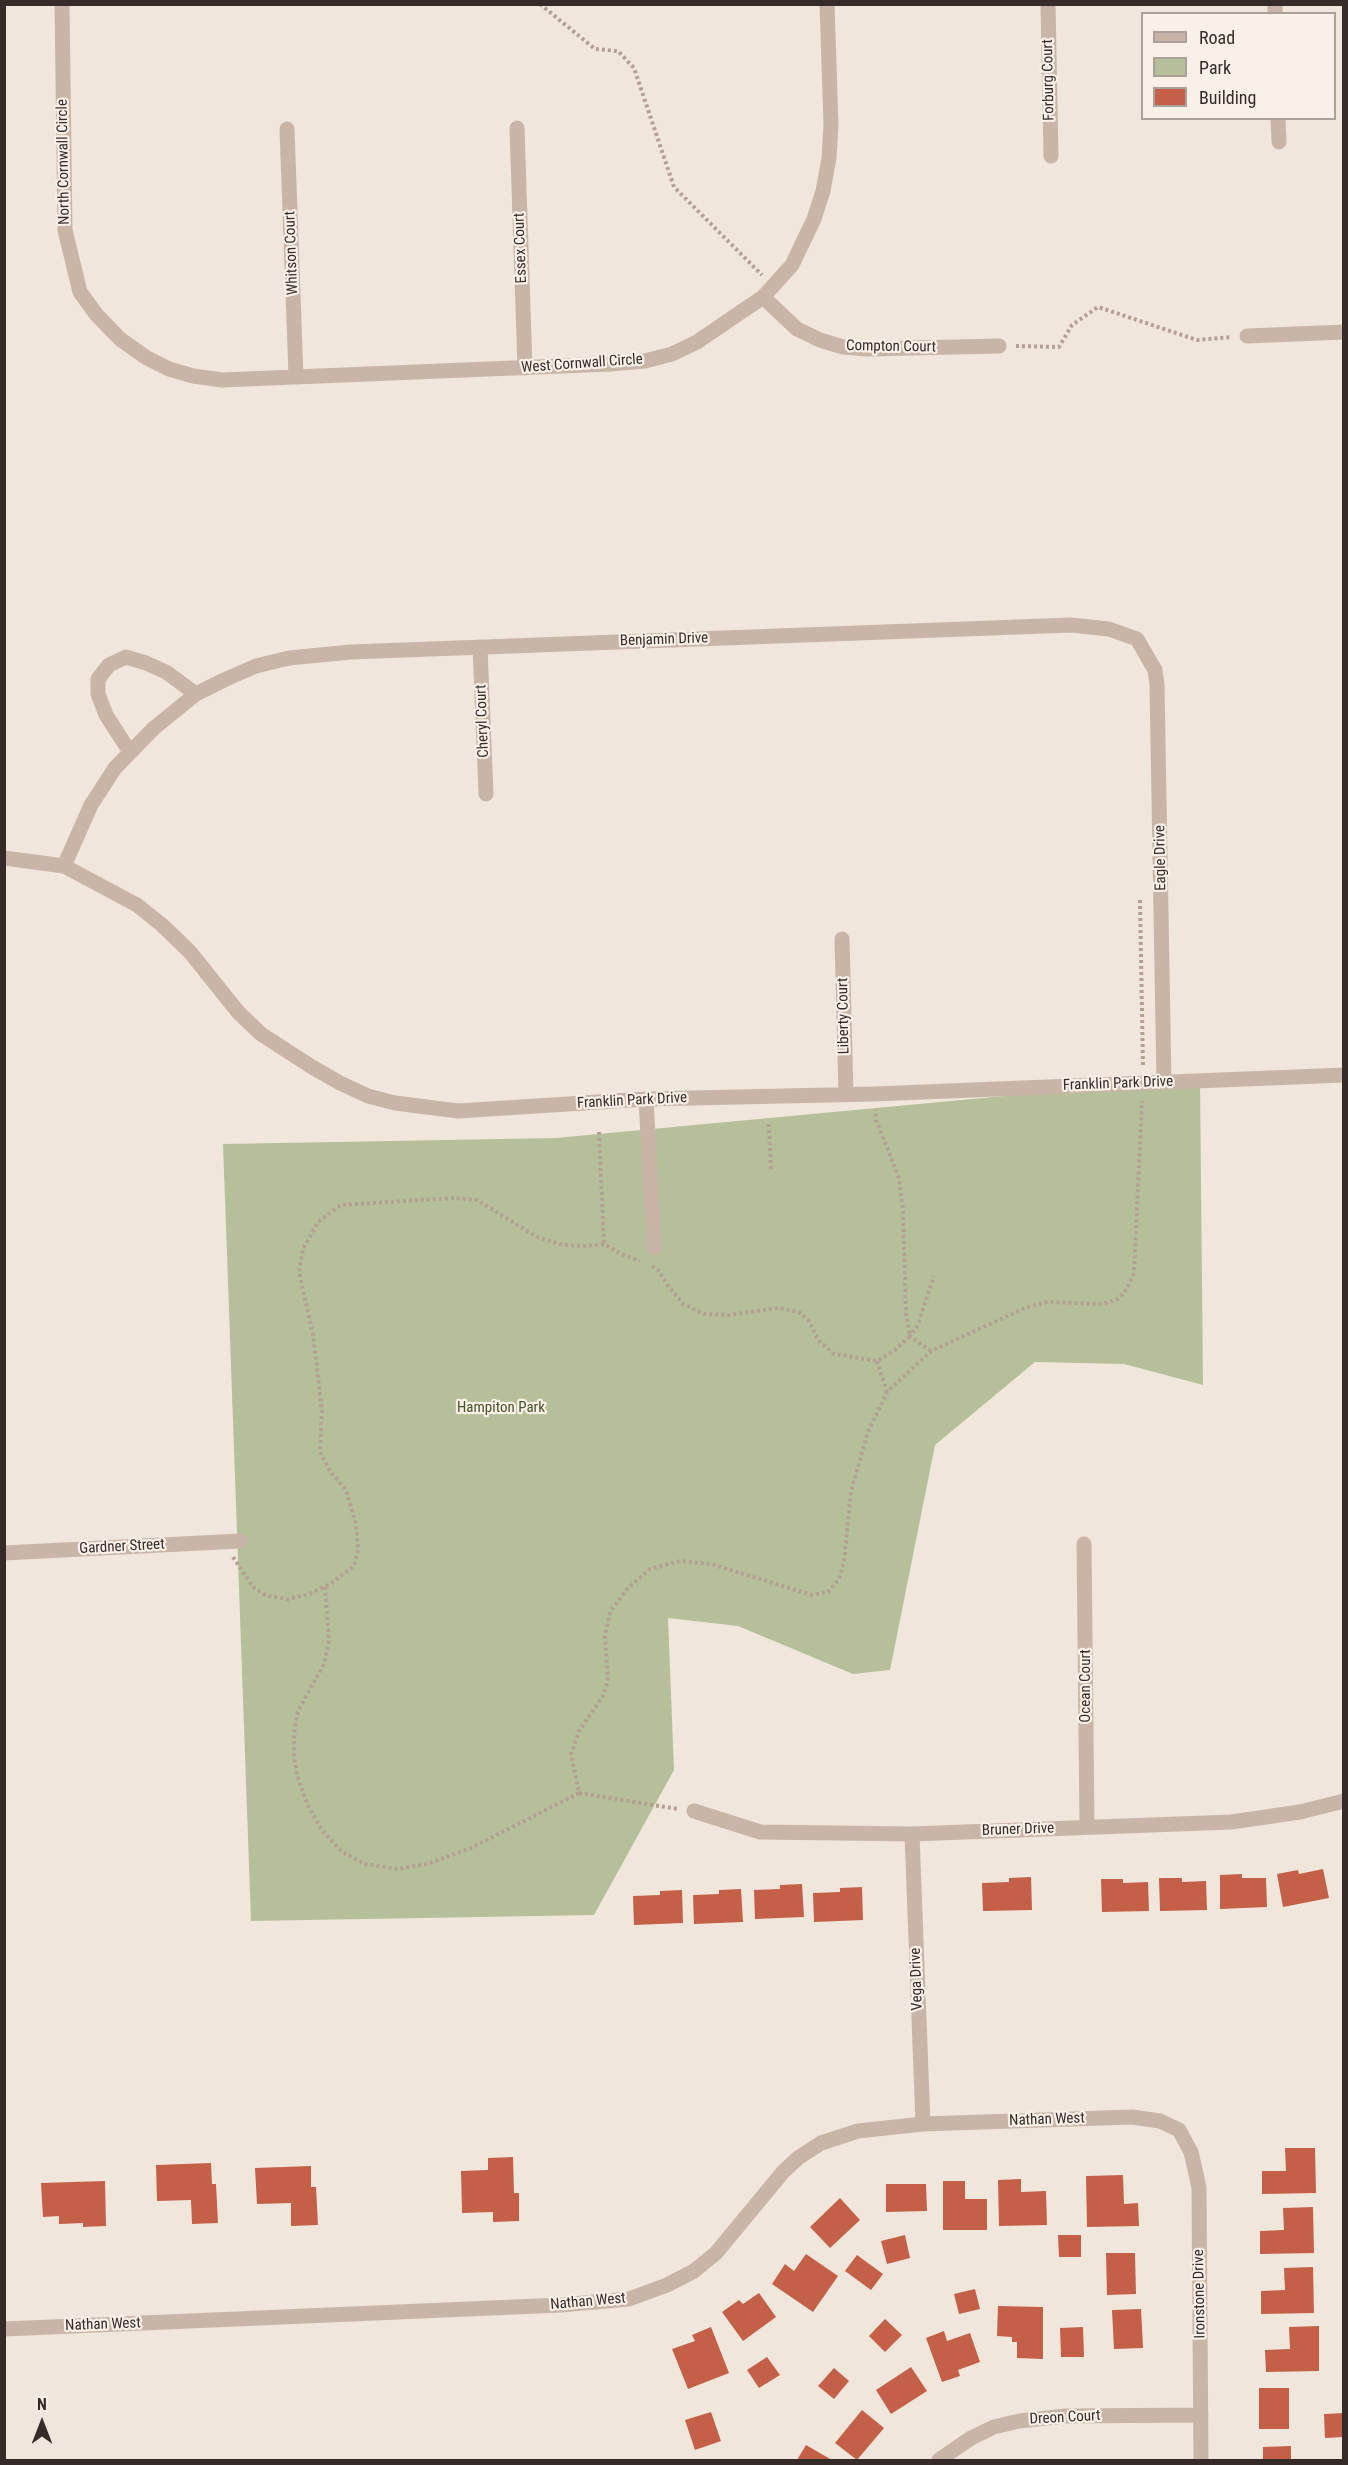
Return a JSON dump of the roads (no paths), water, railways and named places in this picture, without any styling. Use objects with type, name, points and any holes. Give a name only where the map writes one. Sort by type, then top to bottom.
[{"type":"street","name":"North Cornwall Circle","points":[[62,4],[65,230],[80,292],[96,314],[120,339]]},
{"type":"street","name":"West Cornwall Circle","points":[[120,339],[147,358],[169,369],[193,376],[222,380],[525,368],[645,361],[672,354],[715,331],[768,291],[792,265],[805,240],[823,191],[829,158],[831,126],[827,4]]},
{"type":"street","name":"Forburg Court","points":[[1048,4],[1051,156]]},
{"type":"street","points":[[1278,120],[1279,142]]},
{"type":"street","name":"Essex Court","points":[[517,128],[525,368]]},
{"type":"street","name":"Whitson Court","points":[[287,129],[296,376]]},
{"type":"street","name":"Compton Court","points":[[768,291],[797,329],[820,340],[843,347],[867,349],[999,346]]},
{"type":"street","points":[[1247,336],[1344,332]]},
{"type":"street","name":"Benjamin Drive","points":[[64,866],[90,805],[115,768],[154,728],[196,694],[256,666],[289,658],[351,652],[1071,625],[1109,629],[1137,639]]},
{"type":"street","name":"Eagle Drive","points":[[1137,639],[1155,670],[1158,686],[1164,1082]]},
{"type":"street","name":"Cheryl Court","points":[[480,647],[486,794]]},
{"type":"street","points":[[130,752],[106,715],[99,694],[98,679],[109,665],[126,657],[146,663],[166,672],[196,694]]},
{"type":"street","name":"Franklin Park Drive","points":[[4,858],[34,860],[64,866],[137,905],[190,952],[238,1012],[261,1034],[312,1067],[368,1096],[395,1103],[458,1111],[646,1099],[874,1094],[1344,1075]]},
{"type":"street","name":"Liberty Court","points":[[842,939],[846,1093]]},
{"type":"street","points":[[646,1099],[654,1248]]},
{"type":"street","name":"Gardner Street","points":[[4,1553],[232,1542]]},
{"type":"street","name":"Ocean Court","points":[[1084,1544],[1087,1827]]},
{"type":"street","name":"Bruner Drive","points":[[694,1811],[760,1832],[912,1834],[1231,1822],[1300,1812],[1344,1801]]},
{"type":"street","name":"Vega Drive","points":[[912,1834],[923,2124]]},
{"type":"street","name":"Nathan West","points":[[4,2329],[561,2305],[629,2300],[667,2285],[701,2265],[716,2253],[783,2172],[798,2158],[821,2143],[858,2132],[923,2124],[1132,2117],[1160,2121],[1179,2130]]},
{"type":"street","name":"Ironstone Drive","points":[[1179,2130],[1191,2152],[1199,2188],[1201,2460]]},
{"type":"street","name":"Dreon Court","points":[[939,2460],[971,2438],[994,2427],[1019,2421],[1066,2416],[1201,2415]]},
{"type":"park label","name":"Hampiton Park","points":[[501,1408]]}]
